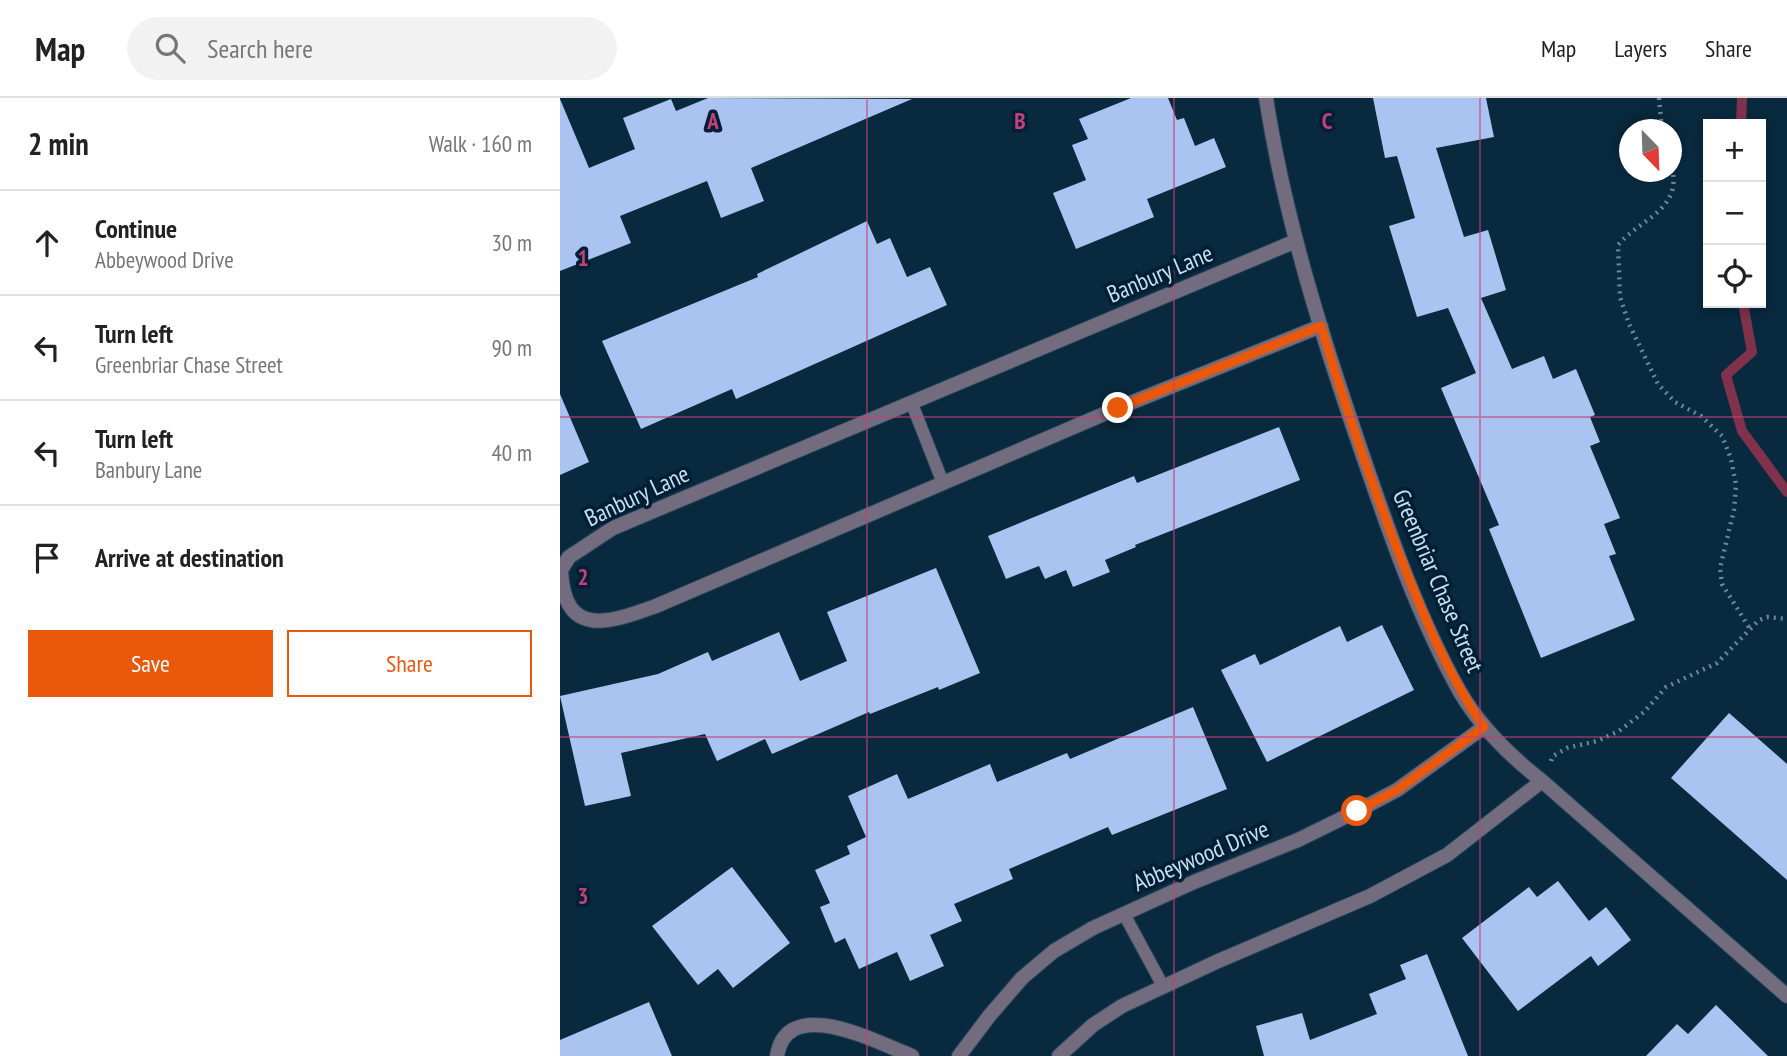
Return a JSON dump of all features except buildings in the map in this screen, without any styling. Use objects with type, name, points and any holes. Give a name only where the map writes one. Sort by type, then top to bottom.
[{"type":"street","name":"Greenbriar Chase Street","points":[[1266,98],[1296,242],[1321,326],[1380,505],[1420,608],[1461,692],[1484,727],[1511,757],[1542,781],[1787,996]]},
{"type":"street","name":"Banbury Lane","points":[[1296,242],[613,528],[569,557],[561,570],[565,598],[573,612],[584,620],[620,619],[1118,408],[1321,326]]},
{"type":"street","name":"Abbeywood Drive","points":[[959,1056],[1022,978],[1054,951],[1093,928],[1194,882],[1298,840],[1357,811],[1397,790],[1484,727]]},
{"type":"street","points":[[1059,1056],[1093,1025],[1122,1006],[1414,874],[1447,855],[1542,781]]},
{"type":"street","points":[[777,1056],[783,1039],[797,1027],[813,1023],[830,1025],[912,1056]]},
{"type":"lane","points":[[912,404],[943,483]]},
{"type":"lane","points":[[1124,914],[1163,986]]},
{"type":"path","points":[[1659,98],[1661,119]]},
{"type":"path","points":[[1675,182],[1672,195],[1664,207],[1628,233],[1618,245],[1620,297],[1629,324],[1658,384],[1675,402],[1702,416],[1722,436],[1731,459],[1736,485],[1734,510],[1720,568],[1722,584],[1750,629]]},
{"type":"path","points":[[1542,781],[1553,756],[1567,748],[1597,741],[1619,731],[1644,712],[1666,687],[1717,663],[1759,620],[1767,617],[1787,619]]},
{"type":"waterway","points":[[1741,119],[1742,98]]},
{"type":"waterway","points":[[1744,308],[1752,352],[1726,375],[1742,431],[1787,492]]},
{"type":"route","points":[[1118,408],[1321,326],[1380,505],[1420,608],[1461,692],[1484,727],[1397,790],[1357,811]]}]
